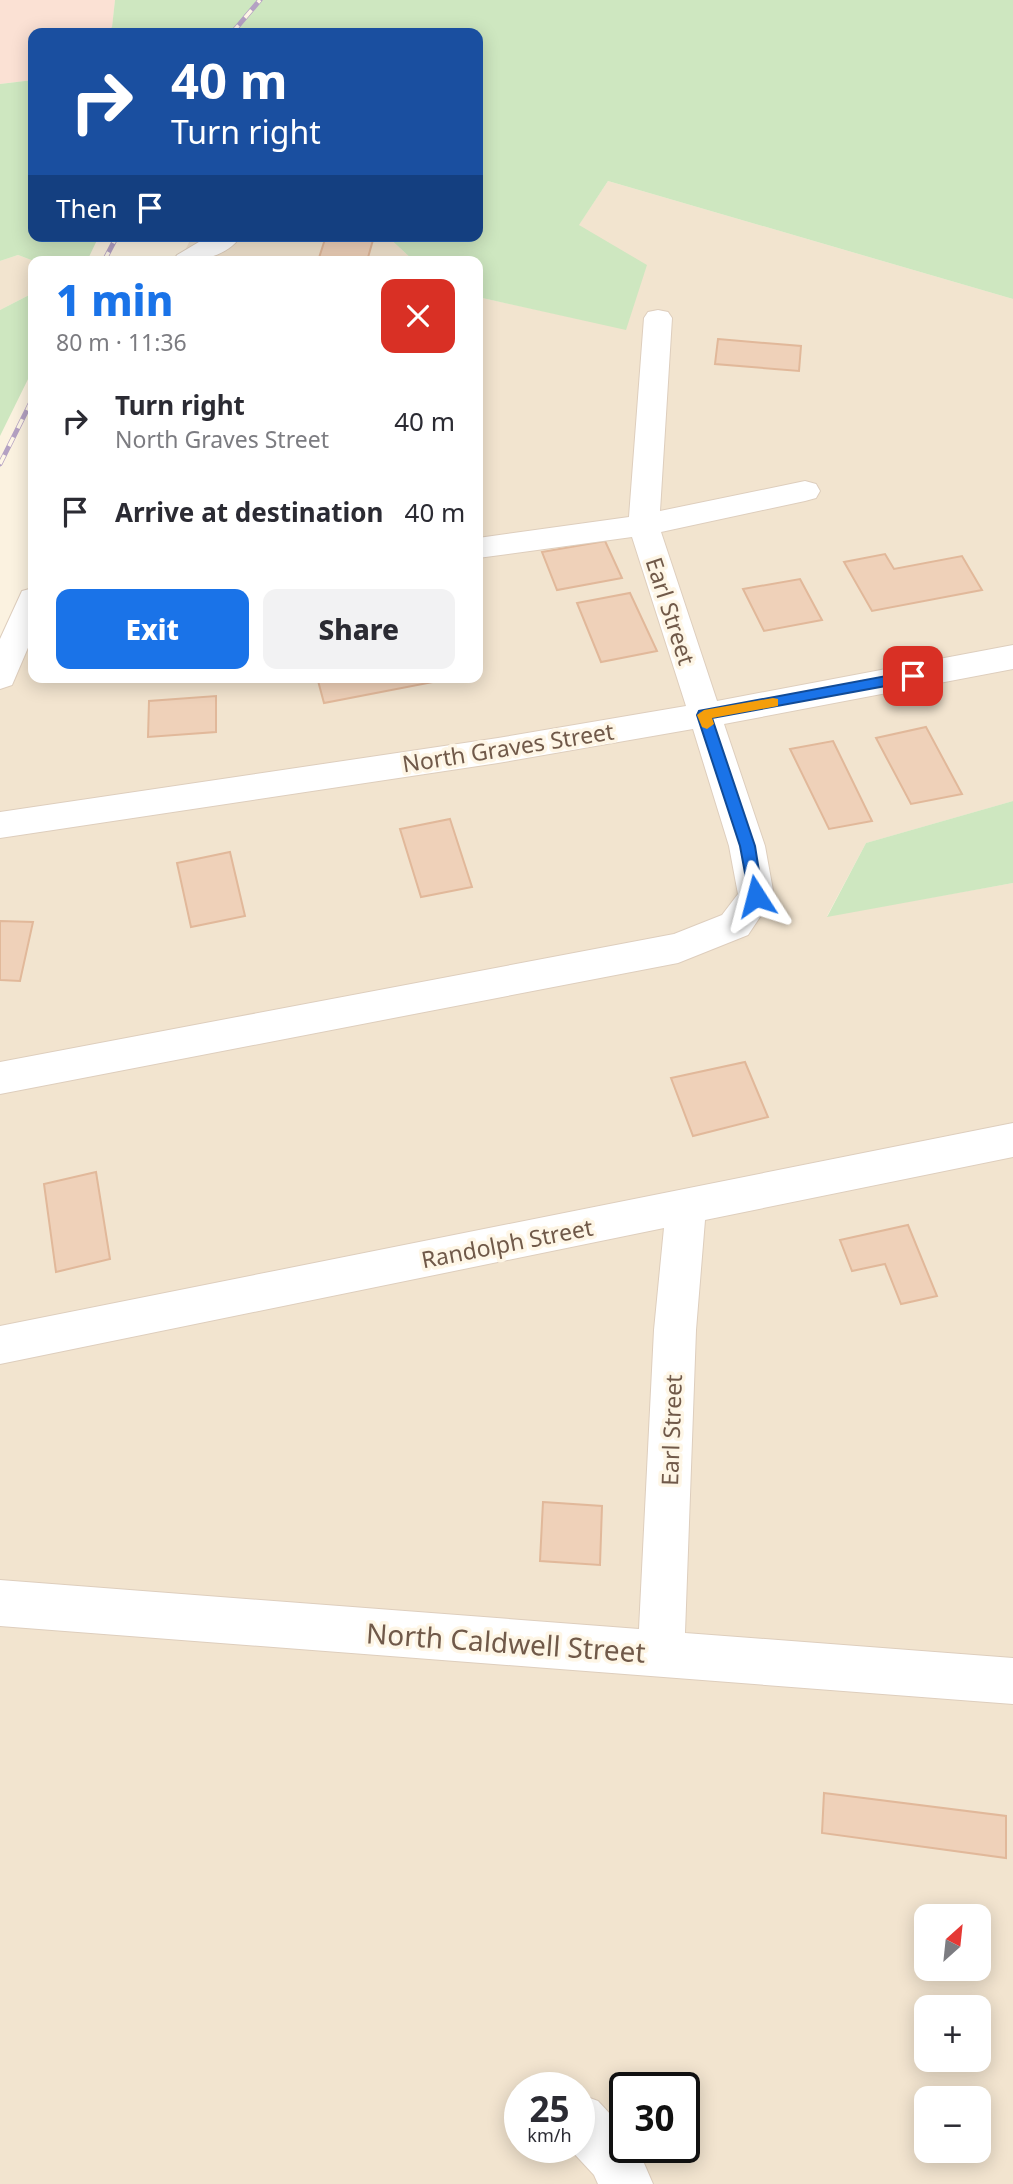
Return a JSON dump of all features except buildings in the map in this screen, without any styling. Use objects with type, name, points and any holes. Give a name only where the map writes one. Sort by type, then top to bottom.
[{"type":"street","points":[[194,256],[218,242]]},
{"type":"street","name":"Earl Street","points":[[0,1078],[678,948],[735,925],[756,896],[747,846],[644,525],[658,318]]},
{"type":"street","points":[[483,547],[644,525],[805,491]]},
{"type":"street","points":[[0,677],[28,615]]},
{"type":"street","name":"North Graves Street","points":[[0,825],[144,801],[426,762],[704,715],[1013,657]]},
{"type":"street","name":"Randolph Street","points":[[0,1345],[1013,1140]]},
{"type":"street","name":"Earl Street","points":[[661,1654],[675,1330],[687,1206]]},
{"type":"street","name":"North Caldwell Street","points":[[0,1603],[1013,1681]]},
{"type":"street","points":[[595,2137],[613,2156],[626,2184]]},
{"type":"shaded area","points":[[0,0],[115,0],[112,28],[28,28],[28,81],[0,84]]},
{"type":"shaded area","points":[[608,181],[1013,299],[1013,801],[866,843],[827,916],[1013,883],[1013,2184],[0,2184],[0,677],[28,611],[28,683],[483,683],[483,298],[626,329],[578,226]]},
{"type":"shaded area","points":[[189,242],[393,242],[409,256],[182,256]]},
{"type":"shaded area","points":[[18,255],[28,259],[28,296],[0,310],[0,261]]},
{"type":"green space","points":[[115,0],[1013,0],[1013,299],[608,181],[579,225],[647,265],[626,330],[483,298],[483,256],[409,256],[393,242],[483,242],[483,28],[112,27]]},
{"type":"green space","points":[[28,81],[28,242],[96,242],[89,256],[28,256],[28,259],[18,255],[0,261],[0,84]]},
{"type":"green space","points":[[28,296],[28,379],[0,436],[0,310]]},
{"type":"green space","points":[[1013,801],[1013,883],[827,917],[866,843]]},
{"type":"railway","points":[[236,28],[260,0]]},
{"type":"railway","points":[[107,256],[114,242]]},
{"type":"railway","points":[[0,464],[28,408]]},
{"type":"slow traffic","points":[[707,724],[704,715],[773,703]]},
{"type":"route","points":[[756,896],[747,846],[704,715],[913,676]]}]
